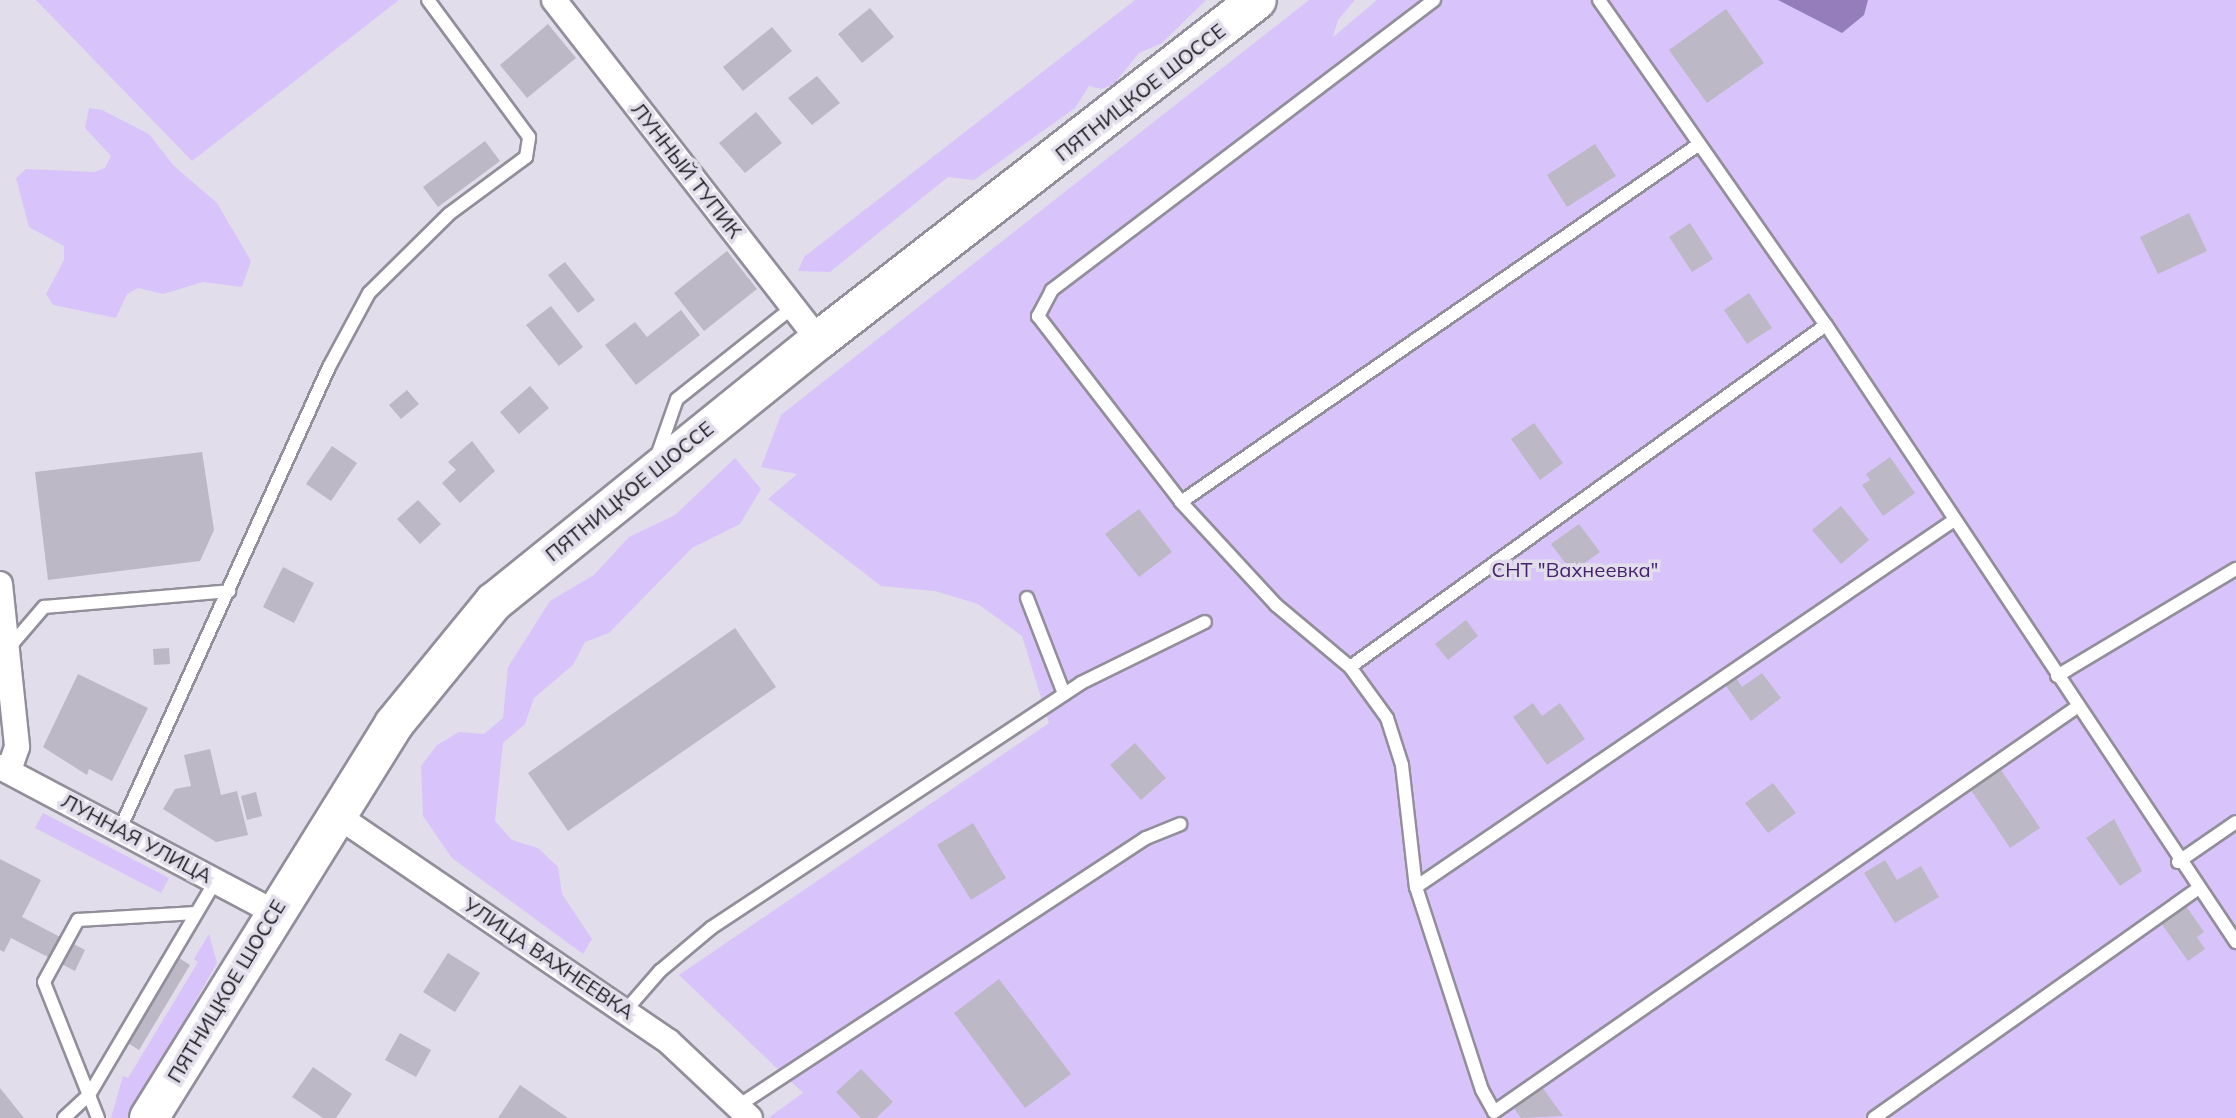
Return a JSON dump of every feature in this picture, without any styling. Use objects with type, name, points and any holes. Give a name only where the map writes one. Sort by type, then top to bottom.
[{"type":"main road","name":"ПЯТНИЦКОЕ ШОССЕ","points":[[149,1118],[335,814],[453,646],[494,602],[650,473],[1257,0]]},
{"type":"street","name":"ЛУННЫЙ ТУПИК","points":[[554,0],[819,340]]},
{"type":"street","points":[[0,584],[17,747],[4,768]]},
{"type":"street","name":"ЛУННАЯ УЛИЦА","points":[[4,768],[274,912]]},
{"type":"street","name":"УЛИЦА ВАХНЕЕВКА","points":[[335,814],[626,1010],[669,1042],[744,1112]]},
{"type":"lane","points":[[120,829],[329,367],[369,293],[449,214],[526,157],[529,137],[428,0]]},
{"type":"lane","points":[[1434,0],[1052,290],[1038,316],[1181,502],[1265,595],[1350,667],[1387,718],[1402,765],[1416,887],[1493,1116],[2077,707]]},
{"type":"lane","points":[[1599,0],[1826,325],[2178,862],[2236,942]]},
{"type":"lane","points":[[1181,502],[1698,145]]},
{"type":"lane","points":[[650,473],[677,399],[793,307]]},
{"type":"lane","points":[[1350,667],[1826,325]]},
{"type":"lane","points":[[1416,887],[1953,521]]},
{"type":"lane","points":[[2057,676],[2236,569]]},
{"type":"lane","points":[[7,650],[44,607],[229,591]]},
{"type":"lane","points":[[1027,598],[1064,694]]},
{"type":"lane","points":[[626,1010],[660,971],[711,928],[1064,694],[1205,622]]},
{"type":"lane","points":[[2178,862],[2236,822]]},
{"type":"lane","points":[[744,1112],[1146,838],[1180,824]]},
{"type":"lane","points":[[64,1118],[89,1095],[216,880]]},
{"type":"lane","points":[[1874,1118],[2197,889]]},
{"type":"lane","points":[[98,1118],[44,982],[78,920],[196,913]]},
{"type":"green space","points":[[36,0],[399,0],[192,161]]},
{"type":"green space","points":[[1135,0],[1206,0],[1162,43],[1139,53],[1114,84],[1102,89],[1089,86],[1075,108],[974,180],[948,177],[830,272],[798,271],[804,257]]},
{"type":"green space","name":"СНТ \"Вахнеевка\"","points":[[1309,0],[1355,0],[1338,20],[1333,37],[1377,0],[2236,0],[2236,1118],[768,1118],[803,1093],[679,975],[1049,723],[1022,636],[978,604],[935,591],[881,586],[768,499],[797,474],[761,467],[781,415]]},
{"type":"green space","points":[[89,108],[102,110],[149,134],[174,166],[217,203],[251,261],[242,287],[203,282],[163,294],[138,288],[127,294],[116,318],[53,305],[46,294],[64,260],[64,246],[29,227],[16,178],[26,169],[94,172],[105,168],[111,156],[85,128]]},
{"type":"green space","points":[[735,458],[761,489],[740,524],[692,548],[609,633],[585,642],[573,665],[534,698],[525,724],[503,743],[495,821],[512,840],[538,848],[558,867],[562,894],[592,939],[583,954],[452,858],[423,816],[421,766],[437,745],[459,732],[484,734],[503,718],[508,667],[550,601],[594,575],[629,537],[675,515]]},
{"type":"green space","points":[[43,813],[169,878],[161,893],[35,828]]},
{"type":"green space","points":[[209,934],[217,963],[129,1118],[111,1118],[123,1076],[128,1078],[198,962],[194,959]]},
{"type":"shaded area","points":[[1778,0],[1868,0],[1864,15],[1842,33]]},
{"type":"building","points":[[870,8],[894,37],[862,63],[838,34]]},
{"type":"building","points":[[1726,9],[1764,63],[1707,103],[1669,50]]},
{"type":"building","points":[[548,24],[576,58],[527,98],[500,65]]},
{"type":"building","points":[[772,27],[792,51],[743,91],[723,67]]},
{"type":"building","points":[[817,76],[840,103],[812,125],[788,98]]},
{"type":"building","points":[[756,112],[782,143],[745,173],[719,143]]},
{"type":"building","points":[[485,141],[500,161],[438,207],[423,187]]},
{"type":"building","points":[[1595,144],[1616,176],[1567,207],[1547,175]]},
{"type":"building","points":[[2189,213],[2207,251],[2158,274],[2140,237]]},
{"type":"building","points":[[1690,223],[1713,259],[1692,272],[1669,237]]},
{"type":"building","points":[[727,251],[757,289],[704,331],[674,293]]},
{"type":"building","points":[[565,262],[595,300],[578,313],[548,275]]},
{"type":"building","points":[[1749,293],[1772,328],[1747,344],[1724,310]]},
{"type":"building","points":[[551,306],[583,347],[559,366],[526,325]]},
{"type":"building","points":[[681,310],[700,335],[636,385],[605,345],[635,322],[647,337]]},
{"type":"building","points":[[530,386],[549,408],[519,434],[500,412]]},
{"type":"building","points":[[407,390],[419,404],[401,419],[389,405]]},
{"type":"building","points":[[1534,423],[1563,463],[1540,480],[1511,439]]},
{"type":"building","points":[[472,441],[495,471],[460,503],[442,483],[456,470],[448,462]]},
{"type":"building","points":[[332,446],[357,463],[331,501],[306,484]]},
{"type":"building","points":[[202,452],[214,530],[200,561],[48,580],[35,472]]},
{"type":"building","points":[[1890,457],[1915,493],[1883,516],[1862,485],[1870,480],[1866,474]]},
{"type":"building","points":[[418,500],[441,524],[420,544],[397,519]]},
{"type":"building","points":[[1841,506],[1869,540],[1841,564],[1812,530]]},
{"type":"building","points":[[1139,509],[1172,552],[1139,577],[1105,534]]},
{"type":"building","points":[[1579,524],[1600,552],[1572,572],[1551,544]]},
{"type":"building","points":[[283,567],[314,583],[294,623],[263,607]]},
{"type":"building","points":[[1466,620],[1478,636],[1448,660],[1435,644]]},
{"type":"building","points":[[735,628],[776,687],[568,831],[528,773]]},
{"type":"building","points":[[169,648],[170,664],[154,665],[153,649]]},
{"type":"building","points":[[1762,673],[1781,698],[1751,721],[1726,686],[1736,678],[1742,687]]},
{"type":"building","points":[[78,674],[148,708],[112,781],[89,769],[87,775],[43,747]]},
{"type":"building","points":[[1533,703],[1542,716],[1560,703],[1585,739],[1547,765],[1513,717]]},
{"type":"building","points":[[1135,743],[1166,778],[1141,800],[1110,765]]},
{"type":"building","points":[[210,749],[221,795],[237,791],[248,835],[216,842],[163,809],[175,789],[191,786],[184,755]]},
{"type":"building","points":[[2001,770],[2040,828],[2010,848],[1971,790]]},
{"type":"building","points":[[1773,783],[1796,813],[1768,833],[1745,803]]},
{"type":"building","points":[[256,792],[262,816],[247,820],[241,796]]},
{"type":"building","points":[[2114,819],[2142,871],[2120,886],[2086,838]]},
{"type":"building","points":[[973,823],[1006,878],[971,900],[937,845]]},
{"type":"building","points":[[0,859],[41,880],[22,917],[85,950],[75,971],[11,938],[4,952],[0,950]]},
{"type":"building","points":[[1885,860],[1897,880],[1921,866],[1939,897],[1895,923],[1864,873]]},
{"type":"building","points":[[2186,906],[2204,932],[2197,937],[2205,949],[2188,961],[2161,923]]},
{"type":"building","points":[[448,953],[480,973],[455,1012],[423,992]]},
{"type":"building","points":[[179,958],[190,965],[139,1050],[128,1043]]},
{"type":"building","points":[[999,979],[1071,1074],[1025,1108],[954,1013]]},
{"type":"building","points":[[400,1033],[431,1050],[416,1077],[385,1060]]},
{"type":"building","points":[[313,1067],[352,1094],[336,1118],[323,1118],[292,1097]]},
{"type":"building","points":[[861,1069],[893,1102],[876,1118],[861,1118],[836,1092]]},
{"type":"building","points":[[520,1085],[568,1118],[498,1118]]},
{"type":"building","points":[[1542,1087],[1563,1116],[1521,1118],[1514,1108]]},
{"type":"building","points":[[0,1088],[24,1118],[0,1118]]}]
